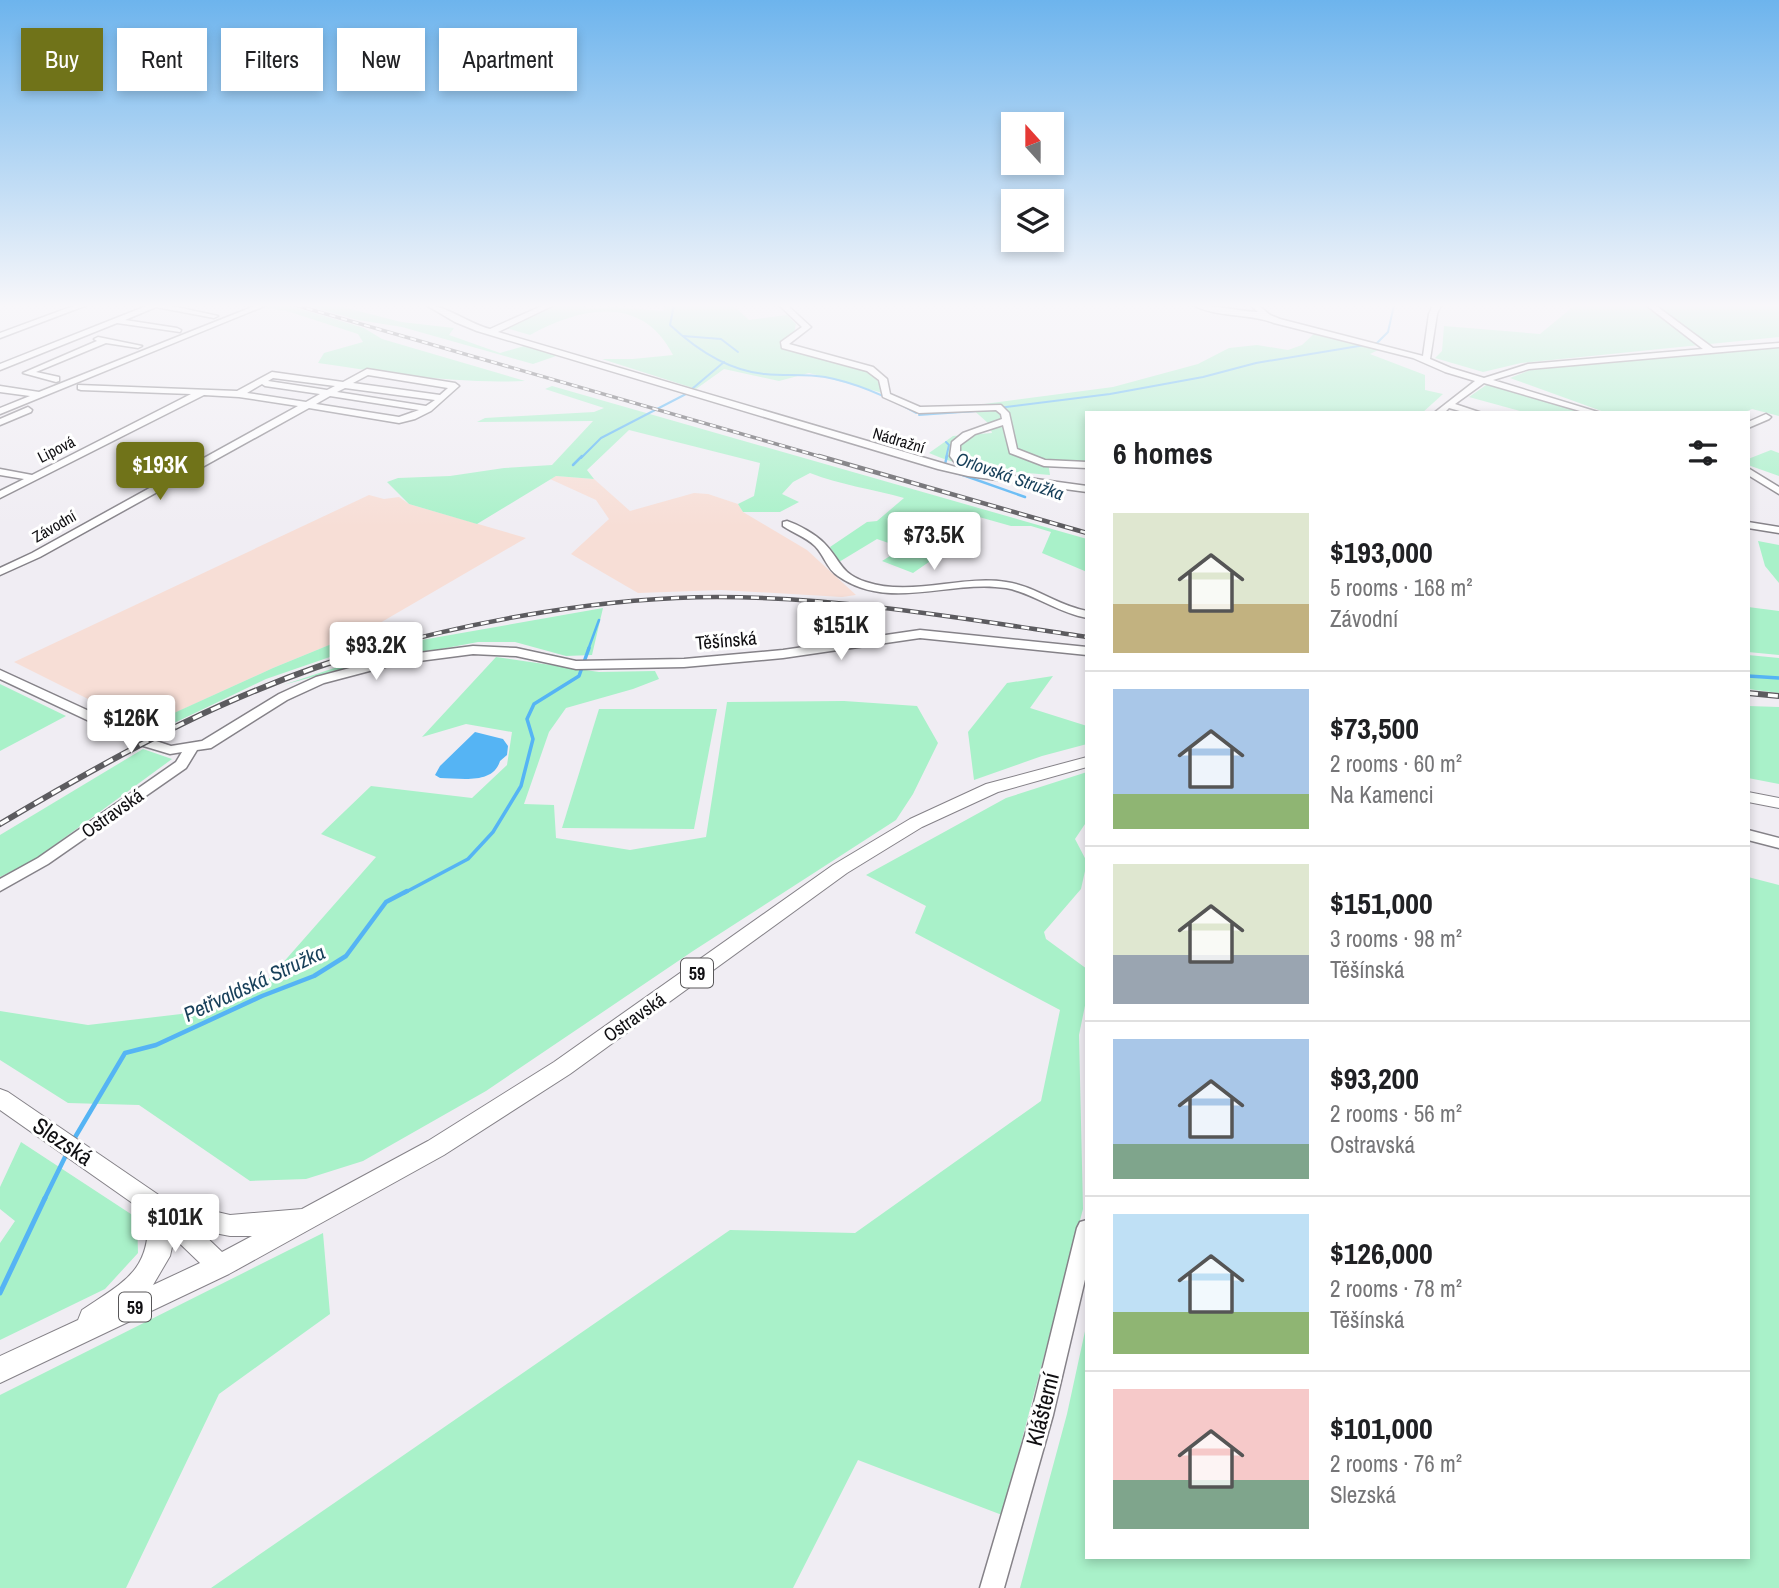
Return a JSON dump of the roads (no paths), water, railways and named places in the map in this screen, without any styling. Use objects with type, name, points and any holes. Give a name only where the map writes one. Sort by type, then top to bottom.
[{"type":"main road","name":"Ostravská","points":[[220,1266],[436,1148],[562,1068],[840,869],[878,846],[933,814],[992,788],[1085,763]]},
{"type":"main road","points":[[1750,797],[1779,803]]},
{"type":"main road","name":"Slezská","points":[[0,1098],[160,1209],[220,1266]]},
{"type":"main road","points":[[50,1348],[142,1279],[156,1259],[160,1245],[160,1209],[215,1225],[241,1228],[268,1225],[327,1209]]},
{"type":"main road","name":"59","points":[[0,1370],[220,1266]]},
{"type":"street","points":[[22,393],[56,379]]},
{"type":"street","points":[[0,411],[80,379]]},
{"type":"street","points":[[0,422],[99,379]]},
{"type":"street","points":[[239,394],[265,379]]},
{"type":"street","points":[[305,379],[442,398]]},
{"type":"street","name":"Závodní","points":[[0,572],[36,555],[353,379]]},
{"type":"street","name":"Závodní","points":[[412,379],[455,386],[442,398]]},
{"type":"street","name":"Nádražní","points":[[650,379],[968,473],[1055,482],[1085,489]]},
{"type":"street","points":[[883,379],[886,395],[905,406],[919,410],[1002,413]]},
{"type":"street","points":[[1440,411],[1470,386],[1487,379]]},
{"type":"street","points":[[1484,380],[1590,411]]},
{"type":"street","points":[[260,382],[427,410]]},
{"type":"street","points":[[81,387],[239,394],[400,420],[409,419],[427,410],[442,398]]},
{"type":"street","points":[[0,389],[56,397]]},
{"type":"street","name":"Lipová","points":[[0,495],[204,391]]},
{"type":"street","points":[[1447,405],[1470,411]]},
{"type":"street","points":[[1002,413],[1010,445],[1021,456],[1044,463],[1085,465]]},
{"type":"street","points":[[968,473],[955,456],[955,444],[966,434],[994,427],[1002,413]]},
{"type":"street","points":[[1750,424],[1766,417]]},
{"type":"street","name":"Lipová","points":[[0,472],[34,478]]},
{"type":"street","points":[[1750,472],[1779,480]]},
{"type":"street","points":[[1760,476],[1779,491]]},
{"type":"street","points":[[787,524],[818,542],[842,574],[869,586],[923,591],[969,583],[1007,586],[1031,593],[1055,606],[1085,614]]},
{"type":"street","points":[[1750,525],[1779,530]]},
{"type":"street","name":"Těšínská","points":[[576,665],[740,659],[920,634],[1085,651]]},
{"type":"street","name":"Ostravská","points":[[0,886],[43,861],[181,765],[191,748],[217,740],[283,697],[320,680],[427,654],[496,649],[576,665]]},
{"type":"street","points":[[0,674],[145,742],[170,750],[191,748]]},
{"type":"street","points":[[1750,836],[1779,843]]},
{"type":"street","name":"Klášterní","points":[[992,1588],[1042,1415],[1085,1236]]},
{"type":"water","points":[[475,732],[503,739],[508,746],[507,755],[496,769],[483,777],[466,779],[440,778],[435,775],[440,766]]},
{"type":"waterway","name":"Petřvaldská Stružka","points":[[581,458],[601,438],[686,394],[704,379]]},
{"type":"waterway","name":"Orlovská Stružka","points":[[833,379],[872,391],[916,413]]},
{"type":"waterway","points":[[998,408],[1110,394],[1191,379]]},
{"type":"waterway","points":[[919,415],[991,410]]},
{"type":"waterway","name":"Orlovská Stružka","points":[[946,442],[949,445],[946,458]]},
{"type":"waterway","name":"Petřvaldská Stružka","points":[[573,465],[582,456]]},
{"type":"waterway","name":"Orlovská Stružka","points":[[944,468],[947,456]]},
{"type":"waterway","name":"Orlovská Stružka","points":[[957,473],[1025,497]]},
{"type":"waterway","name":"Petřvaldská Stružka","points":[[588,650],[599,620]]},
{"type":"waterway","name":"Petřvaldská Stružka","points":[[404,893],[468,859],[493,832],[521,786],[533,739],[527,719],[534,704],[579,676],[589,648]]},
{"type":"waterway","name":"Orlovská Stružka","points":[[1750,676],[1779,678]]},
{"type":"waterway","name":"Petřvaldská Stružka","points":[[74,1139],[125,1053],[156,1045],[262,996],[314,976],[346,956],[386,902],[407,891]]},
{"type":"waterway","name":"Petřvaldská Stružka","points":[[44,1200],[67,1153]]},
{"type":"waterway","name":"Petřvaldská Stružka","points":[[0,1293],[45,1198]]},
{"type":"railway","points":[[552,379],[825,458]]},
{"type":"railway","points":[[819,456],[1085,532]]},
{"type":"railway","points":[[372,650],[455,629],[543,612],[631,601],[717,597],[856,605],[1085,637]]},
{"type":"railway","points":[[0,824],[136,747],[230,701],[328,663],[378,648]]},
{"type":"railway","points":[[1750,693],[1779,696]]}]
